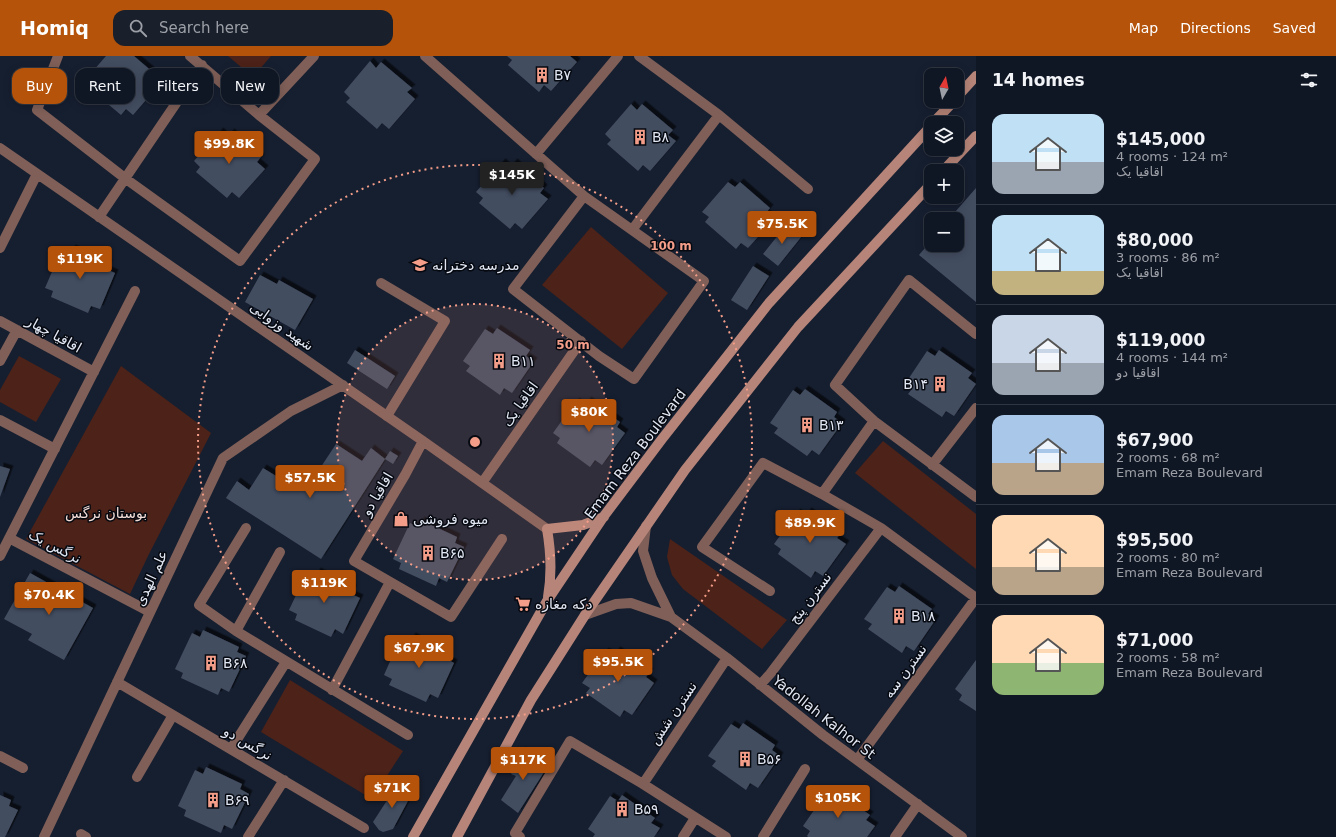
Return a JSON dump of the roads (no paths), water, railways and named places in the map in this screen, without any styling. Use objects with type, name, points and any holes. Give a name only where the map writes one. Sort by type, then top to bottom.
[{"type":"street","points":[[58,56],[37,110],[126,179],[240,261],[315,159],[258,115],[190,56]]},
{"type":"street","points":[[258,115],[314,56]]},
{"type":"street","points":[[425,56],[584,196],[704,281],[634,379],[513,289],[584,196]]},
{"type":"street","points":[[536,154],[618,56]]},
{"type":"street","points":[[639,56],[719,115],[808,189]]},
{"type":"street","points":[[99,217],[202,65]]},
{"type":"street","points":[[964,89],[976,76]]},
{"type":"street","points":[[940,116],[948,108]]},
{"type":"street","points":[[632,230],[719,115]]},
{"type":"street","name":"Emam Reza Boulevard","points":[[413,837],[547,601],[604,516],[662,439],[769,303],[924,134]]},
{"type":"street","points":[[950,164],[976,136]]},
{"type":"street","name":"شهید وزوایی","points":[[0,148],[424,441],[546,529]]},
{"type":"street","points":[[0,248],[37,174]]},
{"type":"street","points":[[457,837],[531,700],[586,615],[685,470],[798,327],[924,192]]},
{"type":"street","points":[[976,334],[909,280],[835,385],[874,421],[976,497]]},
{"type":"street","points":[[381,283],[445,321],[388,416]]},
{"type":"street","points":[[0,556],[135,291]]},
{"type":"street","name":"اقاقیا چهار","points":[[0,320],[94,372]]},
{"type":"street","points":[[0,361],[17,330]]},
{"type":"street","name":"اقاقیا یک","points":[[482,483],[581,341]]},
{"type":"street","name":"علم الهدی","points":[[44,837],[223,458],[291,411],[343,386]]},
{"type":"street","points":[[932,464],[976,408]]},
{"type":"street","points":[[0,420],[55,449]]},
{"type":"street","points":[[822,494],[874,421]]},
{"type":"street","name":"اقاقیا دو","points":[[390,582],[354,561],[424,441]]},
{"type":"street","points":[[770,590],[702,547],[763,464],[822,494],[882,528],[976,598]]},
{"type":"street","points":[[547,601],[551,573],[550,548],[546,529],[584,525],[604,516]]},
{"type":"street","name":"Yadollah Kalhor St","points":[[646,526],[643,551],[652,578],[671,617]]},
{"type":"street","points":[[246,528],[199,605],[236,631],[408,735]]},
{"type":"street","name":"نسترن پنج","points":[[760,685],[882,528]]},
{"type":"street","name":"نرگس یک","points":[[9,538],[150,612]]},
{"type":"street","points":[[332,690],[390,582],[451,617],[502,539]]},
{"type":"street","points":[[236,631],[280,552]]},
{"type":"street","name":"نسترن سه","points":[[856,760],[976,598]]},
{"type":"street","name":"Yadollah Kalhor St","points":[[586,615],[616,604],[631,603],[671,617],[856,760],[962,837]]},
{"type":"street","name":"نسترن شش","points":[[643,784],[726,658]]},
{"type":"street","points":[[231,749],[286,662]]},
{"type":"street","name":"نرگس دو","points":[[117,682],[364,828]]},
{"type":"street","points":[[137,777],[173,715]]},
{"type":"street","points":[[520,837],[515,833],[570,741],[643,784],[726,837]]},
{"type":"street","points":[[0,756],[23,768]]},
{"type":"street","points":[[763,837],[805,768]]},
{"type":"street","points":[[248,837],[284,780]]},
{"type":"street","points":[[895,837],[918,804]]},
{"type":"street","points":[[682,837],[695,818]]},
{"type":"place","name":"B۷","points":[[542,75]]},
{"type":"place","name":"B۸","points":[[640,137]]},
{"type":"place","name":"مدرسه دخترانه","points":[[420,265]]},
{"type":"place","name":"B۱۱","points":[[499,361]]},
{"type":"place","name":"B۱۴","points":[[940,384]]},
{"type":"place","name":"B۱۳","points":[[807,425]]},
{"type":"place","name":"میوه فروشی","points":[[401,519]]},
{"type":"place","name":"B۶۵","points":[[428,553]]},
{"type":"place","name":"دکه مغازه","points":[[523,604]]},
{"type":"place","name":"B۱۸","points":[[899,616]]},
{"type":"place","name":"B۶۸","points":[[211,663]]},
{"type":"place","name":"B۵۶","points":[[745,759]]},
{"type":"place","name":"B۶۹","points":[[213,800]]},
{"type":"place","name":"B۵۹","points":[[622,809]]},
{"type":"park label","name":"بوستان نرگس","points":[[106,513]]}]
